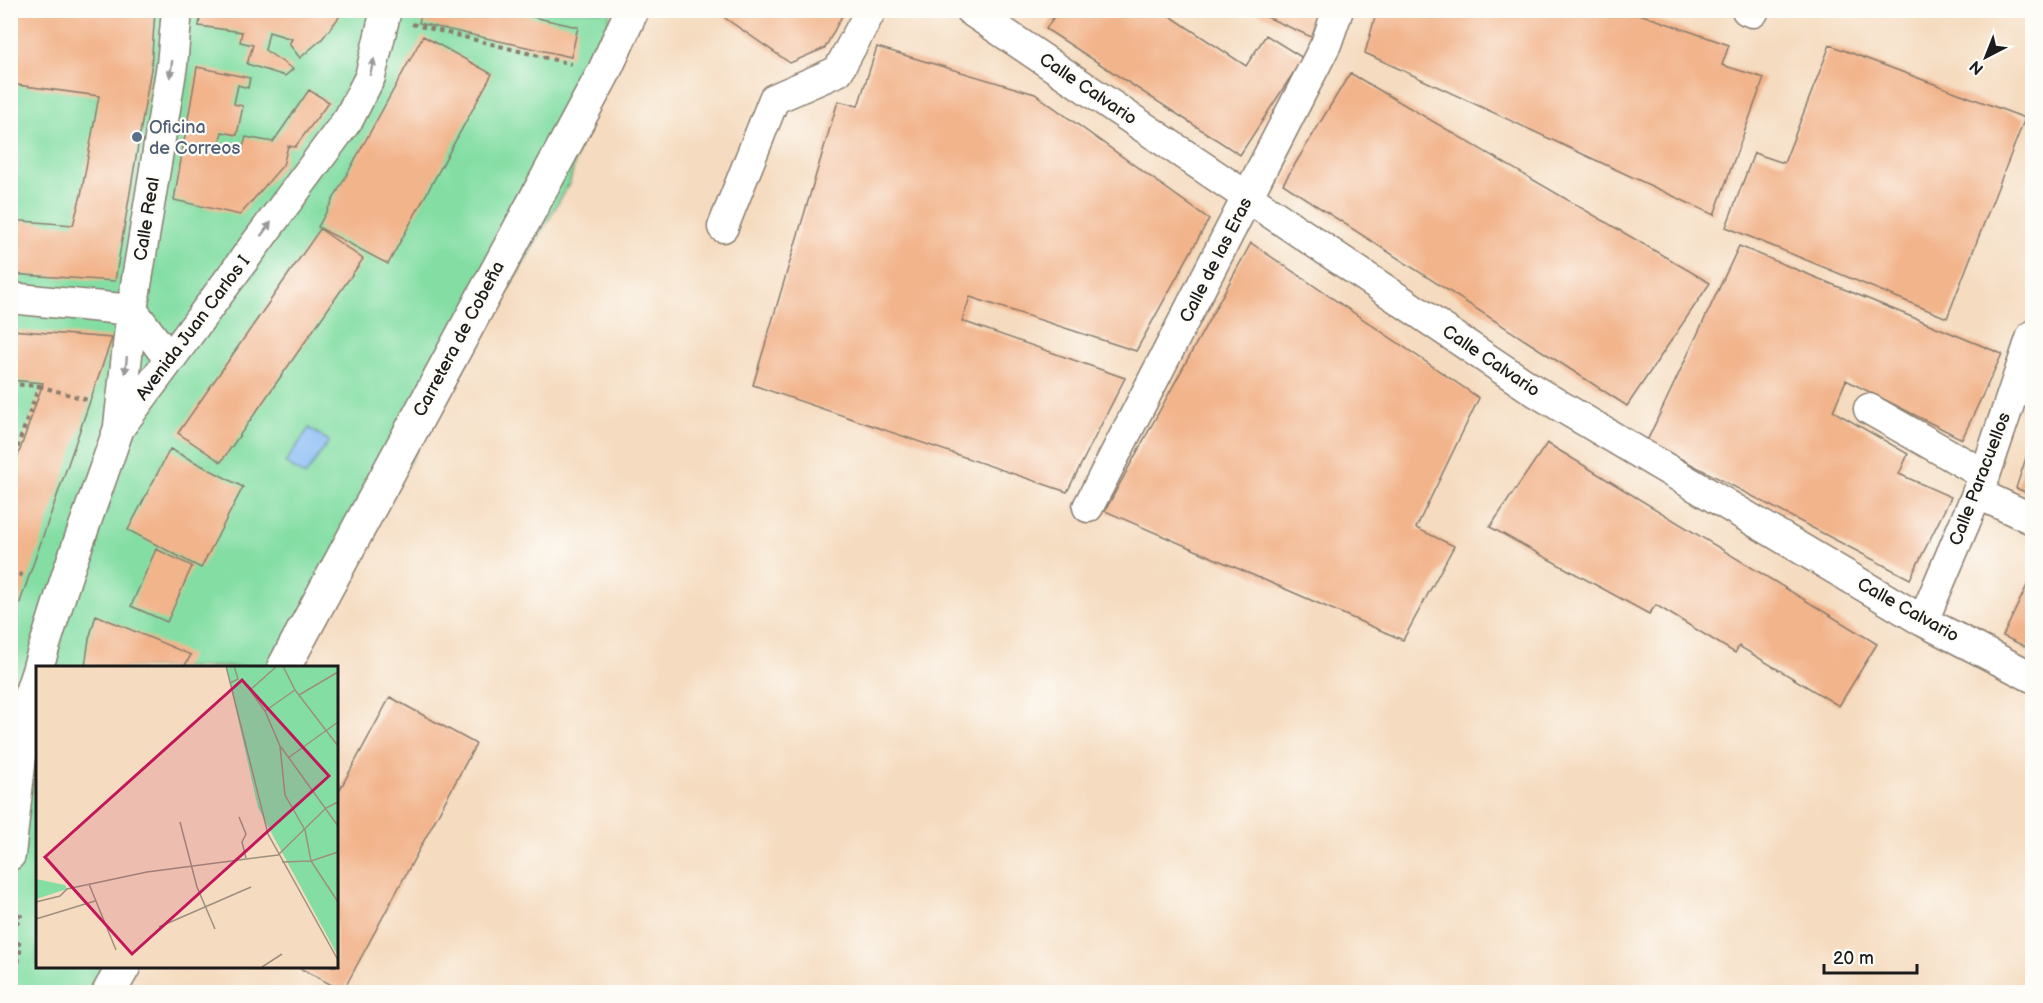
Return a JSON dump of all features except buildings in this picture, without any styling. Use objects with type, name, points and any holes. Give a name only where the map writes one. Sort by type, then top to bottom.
[{"type":"street","name":"Calle Real","points":[[119,428],[132,310],[172,65],[177,10]]},
{"type":"street","name":"Carretera de Cobeña","points":[[285,666],[604,72],[632,10]]},
{"type":"street","points":[[723,227],[774,99],[838,71],[871,10]]},
{"type":"street","name":"Calle Calvario","points":[[970,10],[1535,391],[1923,621],[2032,677]]},
{"type":"street","name":"Calle de las Eras","points":[[1088,507],[1326,44],[1338,10]]},
{"type":"street","name":"Avenida Juan Carlos I","points":[[38,666],[67,575],[119,428],[349,118],[370,77],[385,14]]},
{"type":"street","points":[[10,298],[132,310],[169,359]]},
{"type":"street","name":"Calle Paracuellos","points":[[1923,621],[1981,484],[2032,336]]},
{"type":"street","points":[[1869,409],[2032,519]]},
{"type":"street","name":"Avenida Juan Carlos I","points":[[10,855],[19,700],[36,670]]},
{"type":"street","points":[[109,993],[123,967]]},
{"type":"path","points":[[385,14],[604,72]]},
{"type":"path","points":[[10,384],[39,386],[88,400]]},
{"type":"path","points":[[10,468],[39,386]]},
{"type":"path","points":[[10,571],[27,577]]},
{"type":"path","points":[[10,909],[21,916],[10,936],[21,945],[14,993]]},
{"type":"green space","points":[[10,11],[611,11],[570,182],[293,666],[36,666],[36,967],[128,967],[115,992],[11,992]]},
{"type":"water","points":[[309,428],[329,441],[305,476],[285,463]]},
{"type":"place","name":"Oficina de Correos","points":[[137,137]]}]
